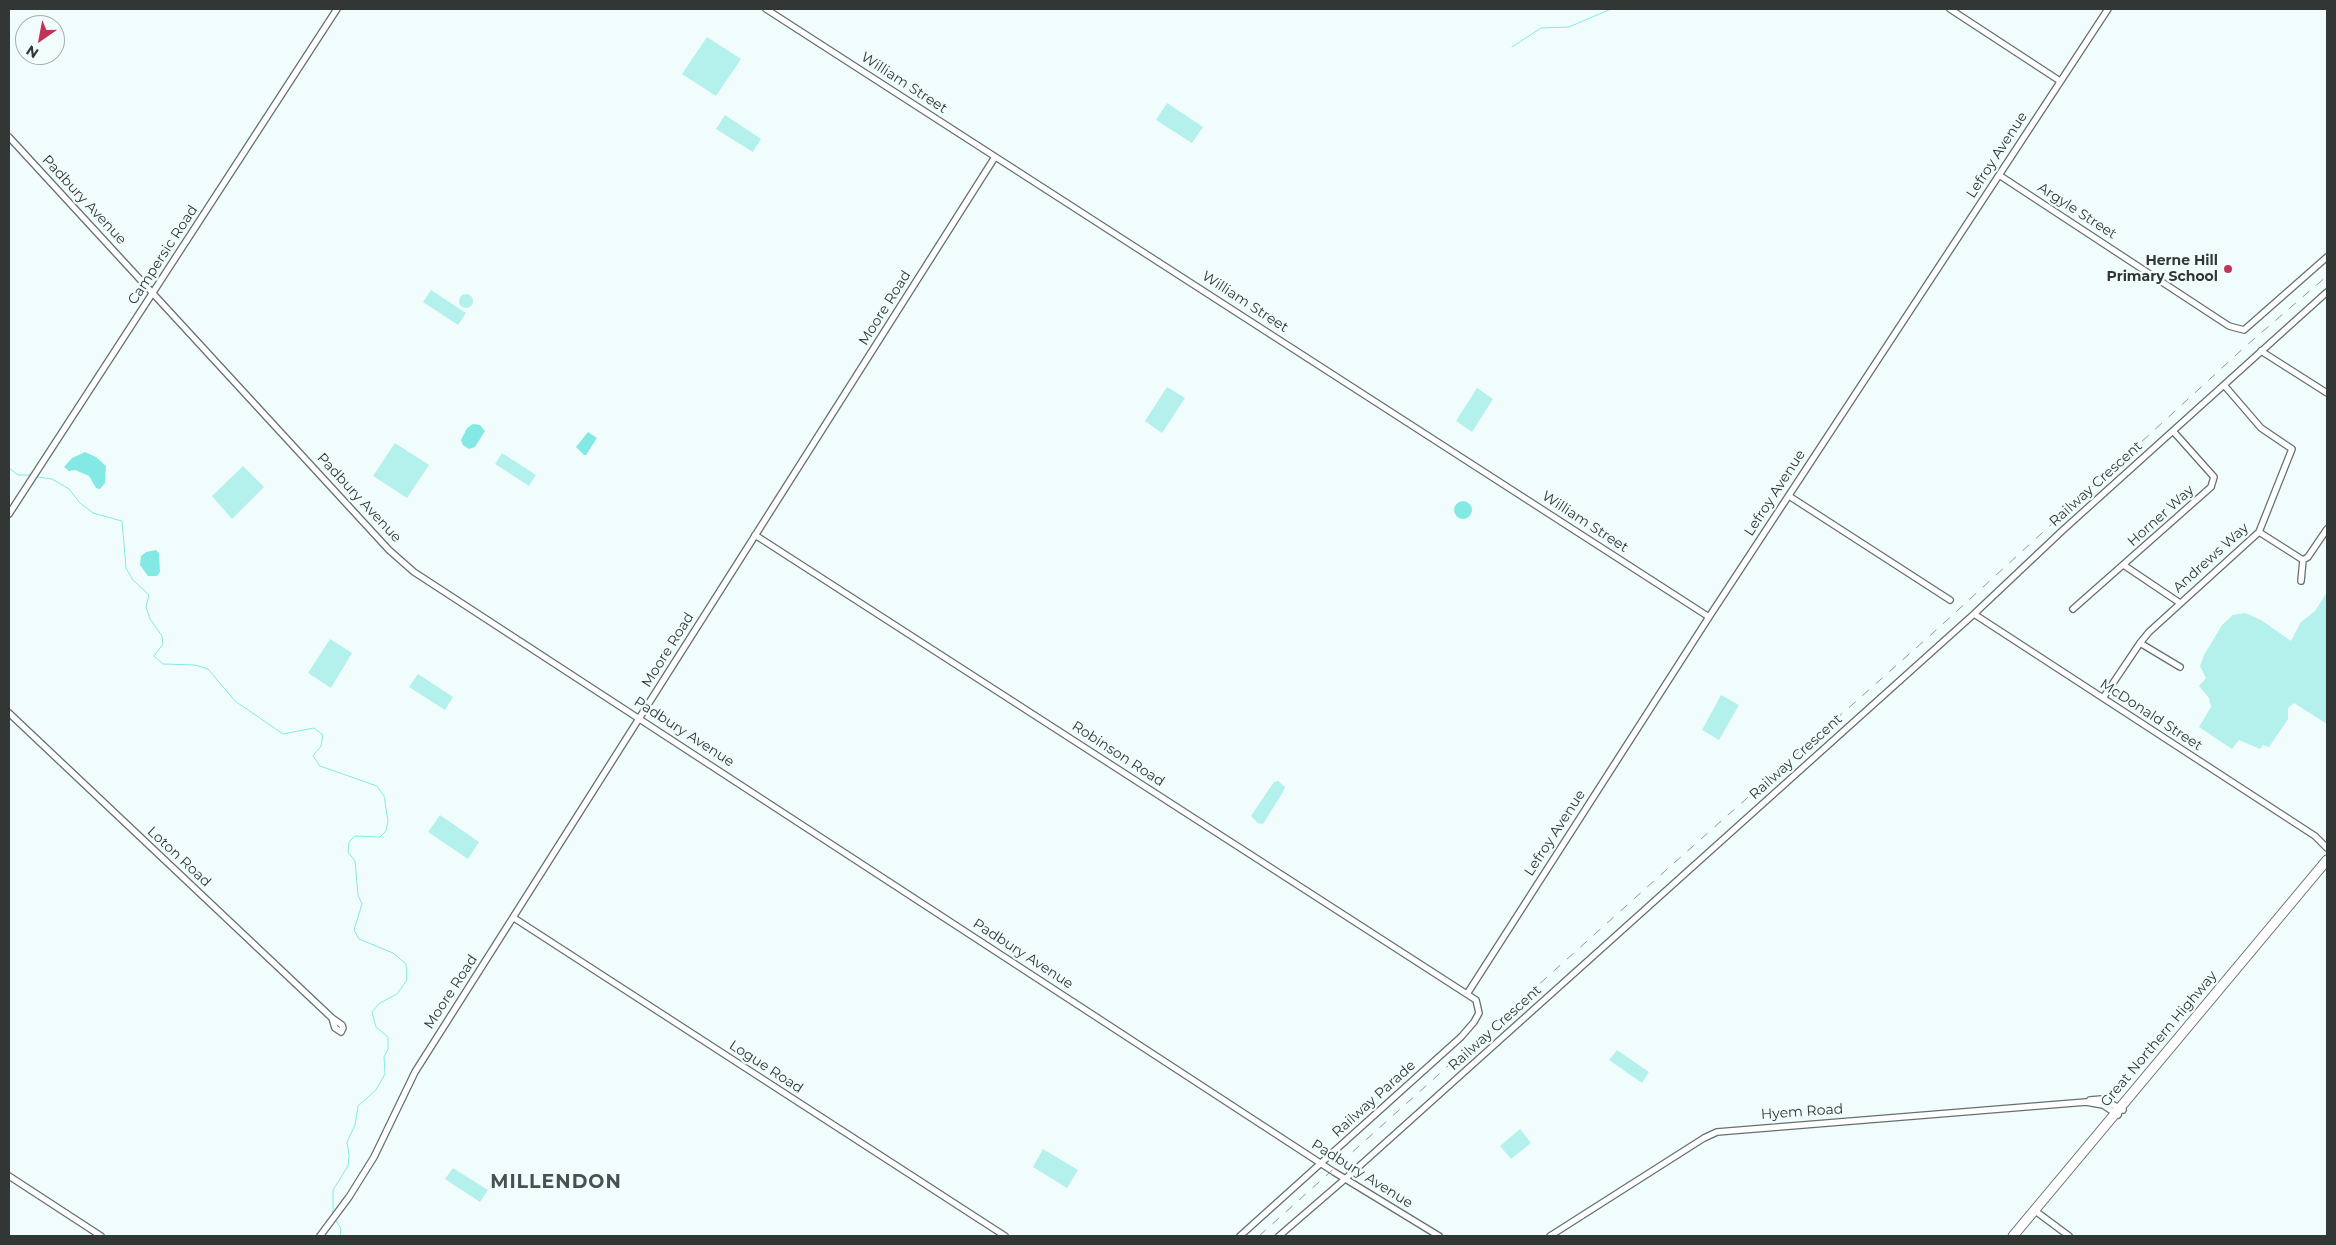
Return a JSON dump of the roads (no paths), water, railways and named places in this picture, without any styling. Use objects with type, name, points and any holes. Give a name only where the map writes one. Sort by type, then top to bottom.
[{"type":"highway","name":"Great Northern Highway","points":[[2120,1112],[2327,860]]},
{"type":"highway","name":"Great Northern Highway","points":[[2013,1236],[2036,1212],[2327,869]]},
{"type":"highway","name":"Great Northern Highway","points":[[2019,1236],[2036,1212]]},
{"type":"street","name":"Campersic Road","points":[[9,514],[337,9]]},
{"type":"street","name":"William Street","points":[[766,9],[1710,617]]},
{"type":"street","points":[[1950,9],[2060,81]]},
{"type":"street","name":"Lefroy Avenue","points":[[1466,994],[2108,9]]},
{"type":"street","name":"Padbury Avenue","points":[[9,137],[389,550],[414,572],[1345,1179],[1439,1236]]},
{"type":"street","name":"Moore Road","points":[[320,1236],[374,1157],[415,1072],[996,156]]},
{"type":"street","name":"Argyle Street","points":[[1999,175],[2229,326],[2244,330],[2327,257]]},
{"type":"street","name":"Railway Crescent","points":[[1279,1236],[1345,1179],[1974,614],[2173,430],[2327,292]]},
{"type":"street","points":[[2261,351],[2327,393]]},
{"type":"street","name":"Andrews Way","points":[[2103,698],[2140,642],[2259,532],[2292,449],[2261,428],[2224,385]]},
{"type":"street","name":"Horner Way","points":[[2073,609],[2125,566],[2211,487],[2214,477],[2173,430]]},
{"type":"street","points":[[1789,496],[1950,600]]},
{"type":"street","points":[[2303,560],[2308,557],[2327,529]]},
{"type":"street","points":[[2259,532],[2303,560]]},
{"type":"street","name":"Robinson Road","points":[[755,535],[1466,994]]},
{"type":"street","points":[[2301,581],[2303,560]]},
{"type":"street","points":[[2125,566],[2180,603]]},
{"type":"street","name":"McDonald Street","points":[[1974,614],[2327,842]]},
{"type":"street","points":[[2140,642],[2180,668]]},
{"type":"street","name":"Loton Road","points":[[9,713],[332,1018]]},
{"type":"street","name":"McDonald Street","points":[[2315,836],[2327,848]]},
{"type":"street","name":"Logue Road","points":[[514,918],[1005,1236]]},
{"type":"street","name":"Railway Parade","points":[[1240,1236],[1461,1037],[1480,1012],[1476,1000],[1466,994]]},
{"type":"street","name":"Hyem Road","points":[[1550,1236],[1704,1138],[1718,1132],[2086,1102],[2103,1104],[2120,1112]]},
{"type":"street","points":[[9,1176],[101,1236]]},
{"type":"street","points":[[2036,1212],[2070,1236]]},
{"type":"waterway","points":[[1512,47],[1541,28],[1569,27],[1611,9]]},
{"type":"waterway","points":[[9,468],[18,475],[30,475]]},
{"type":"waterway","points":[[37,477],[52,479],[69,489],[80,503],[93,513],[122,521],[126,568],[133,580],[149,595],[146,607],[150,619],[162,636],[163,644],[154,656],[163,664],[195,665],[208,669],[235,701],[283,734],[314,728],[323,735],[321,746],[313,756],[320,766],[377,786],[384,796],[388,821],[386,831],[380,837],[355,836],[349,842],[348,852],[355,861],[358,895],[362,904],[354,930],[359,939],[393,953],[406,964],[407,980],[397,994],[380,1003],[372,1012],[376,1027],[388,1037],[388,1049],[384,1057],[385,1074],[376,1090],[358,1106],[355,1125],[347,1142],[348,1166],[333,1190],[333,1216]]},
{"type":"waterway","points":[[335,1219],[341,1229],[340,1236]]},
{"type":"railway","points":[[1259,1236],[1934,632],[2247,345],[2327,276]]},
{"type":"place","name":"Herne Hill Primary School","points":[[2228,269]]},
{"type":"district","name":"MILLENDON","points":[[556,1182]]}]
